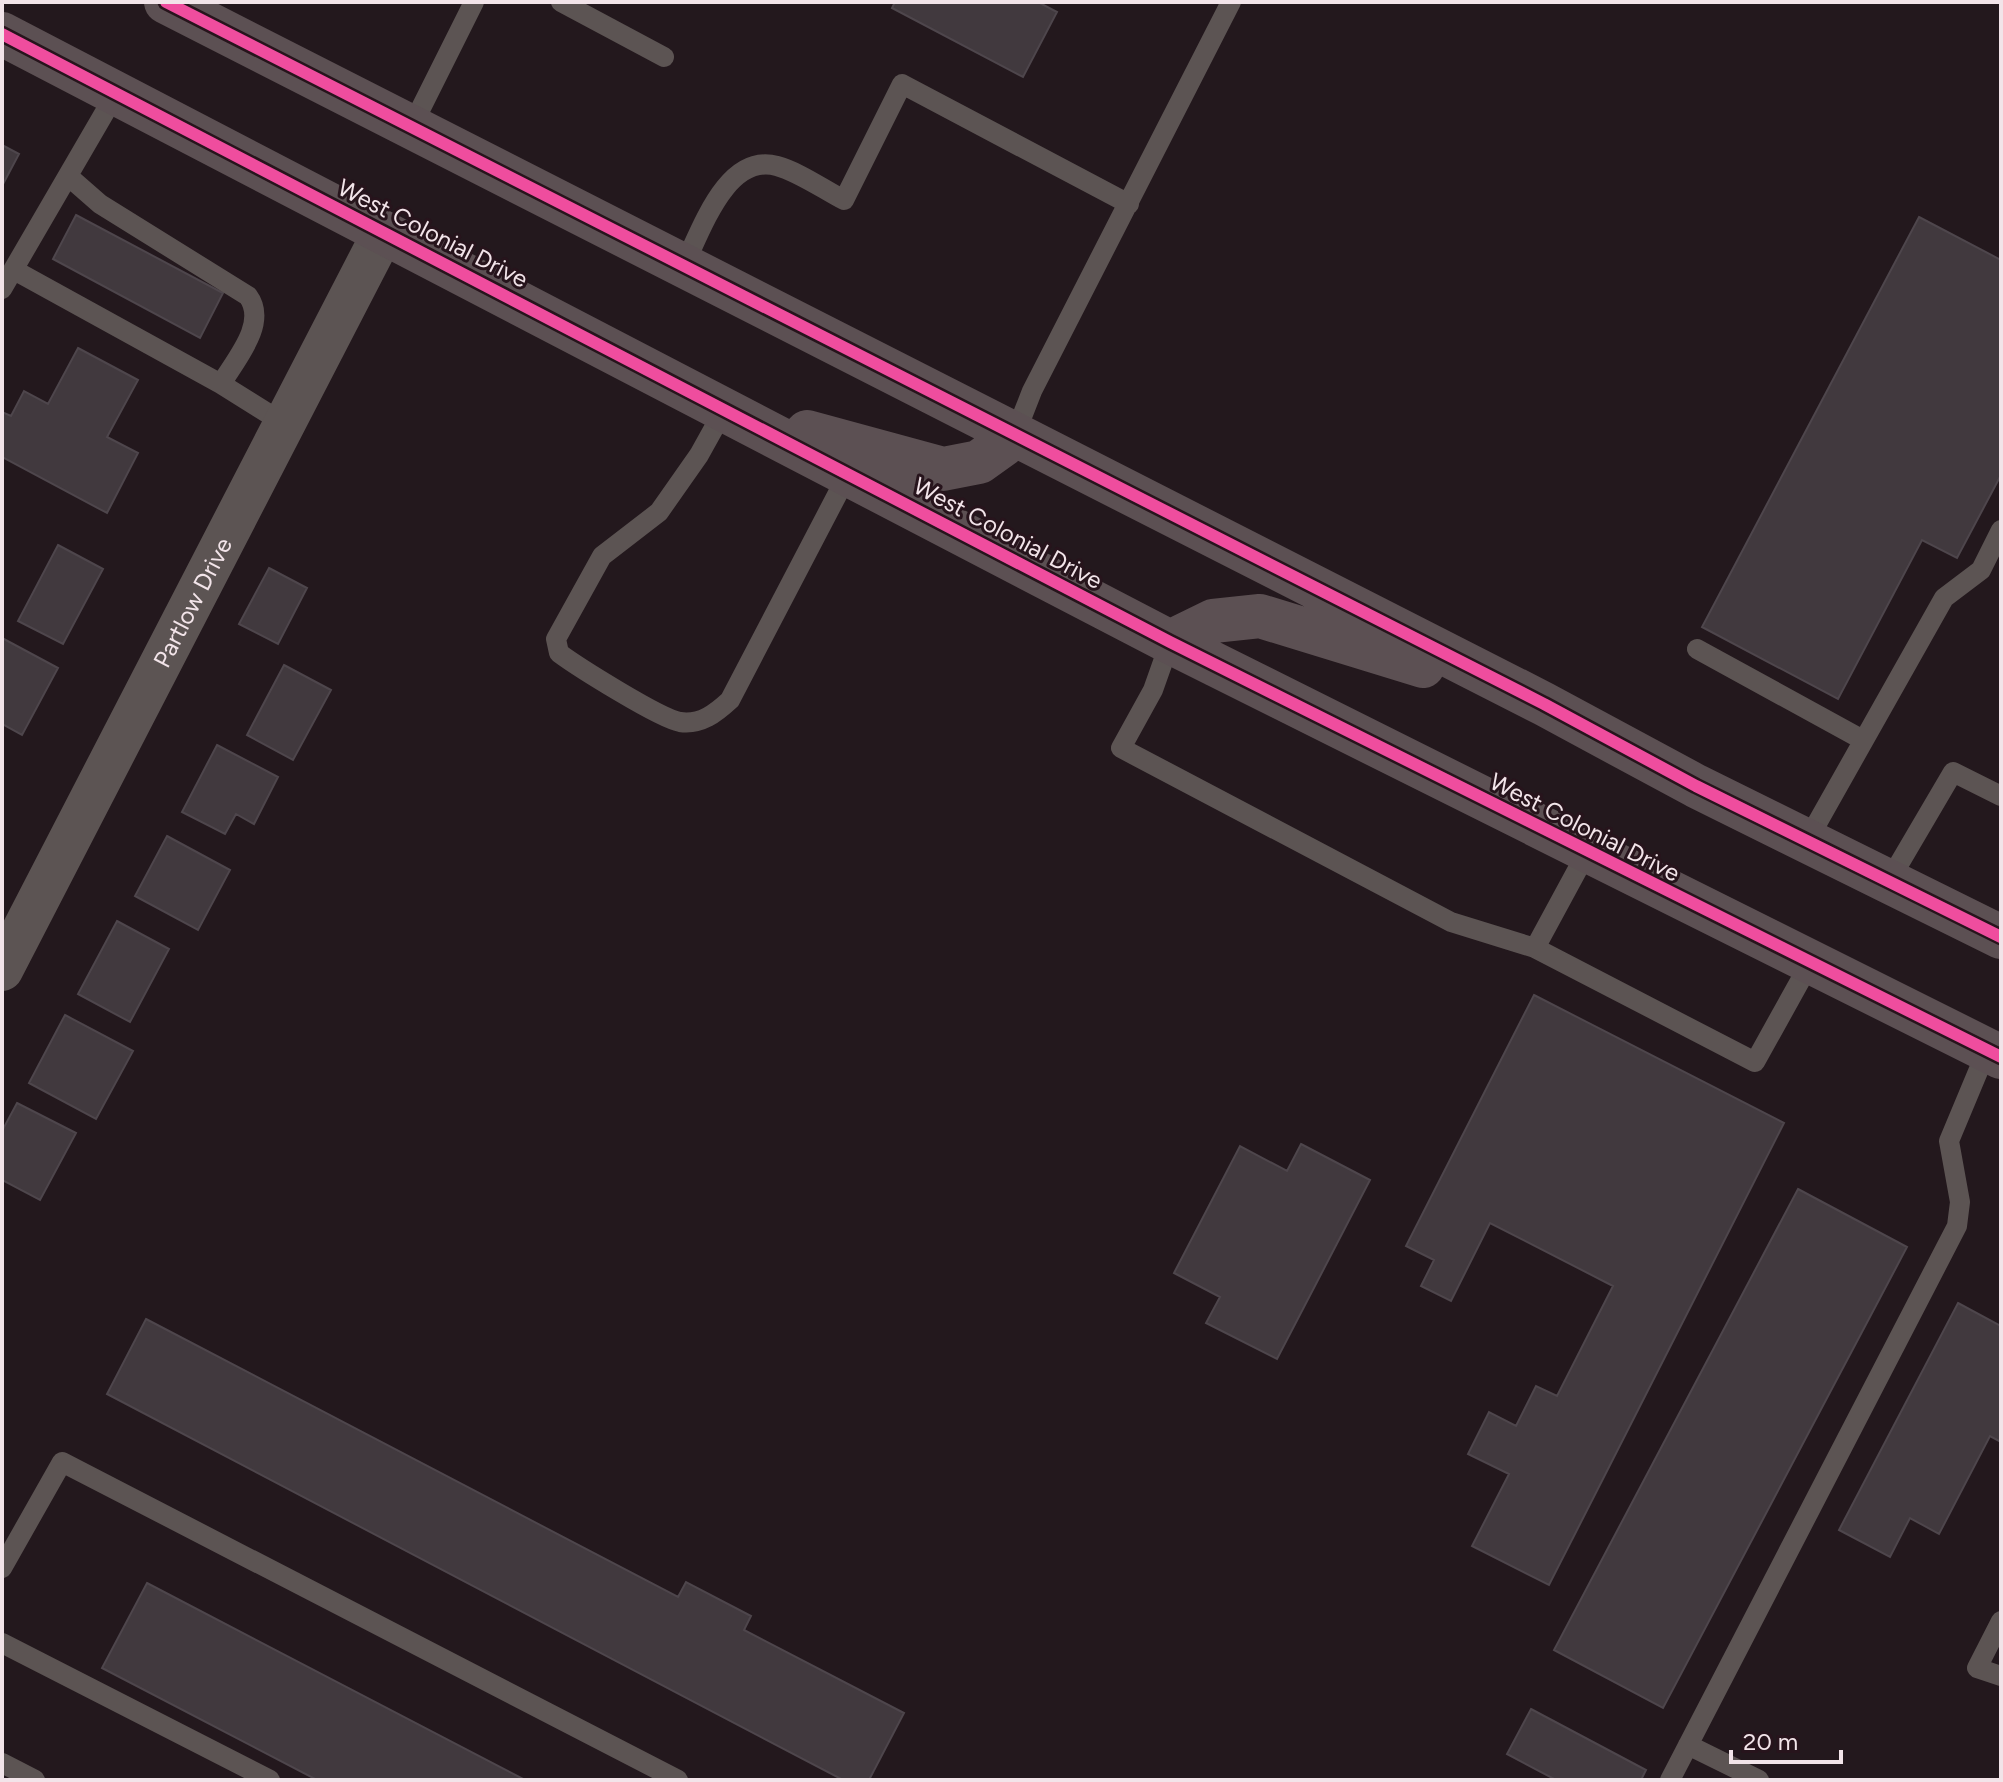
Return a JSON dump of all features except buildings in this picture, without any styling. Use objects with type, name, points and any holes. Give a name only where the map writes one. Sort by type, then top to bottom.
[{"type":"highway","points":[[166,2],[1014,437],[2001,937]]},
{"type":"highway","name":"West Colonial Drive","points":[[2,34],[1170,642],[1994,1054]]},
{"type":"highway","points":[[724,410],[943,469],[979,462],[1014,437]]},
{"type":"highway","points":[[1170,642],[1213,621],[1260,616],[1544,704]]},
{"type":"street","name":"Partlow Drive","points":[[2,970],[383,233]]},
{"type":"lane","points":[[411,128],[474,2]]},
{"type":"lane","points":[[561,2],[664,57]]},
{"type":"lane","points":[[1014,437],[1032,391],[1231,2]]},
{"type":"lane","points":[[683,267],[731,176],[753,165],[776,165],[844,200],[902,84],[1129,204]]},
{"type":"lane","points":[[2,289],[116,93]]},
{"type":"lane","points":[[68,176],[100,204],[248,296],[256,306],[256,323],[221,384]]},
{"type":"lane","points":[[14,270],[221,384],[285,424]]},
{"type":"lane","points":[[724,410],[699,455],[659,512],[602,556],[556,639],[559,653],[583,670],[679,722],[709,718],[730,700],[848,474]]},
{"type":"lane","points":[[1807,841],[1944,598],[1981,570],[2001,530]]},
{"type":"lane","points":[[1170,642],[1153,690],[1121,748],[1451,922],[1535,948],[1755,1062],[1810,963]]},
{"type":"lane","points":[[1697,649],[1863,740]]},
{"type":"lane","points":[[1889,881],[1953,772],[2001,796]]},
{"type":"lane","points":[[1535,948],[1587,852]]},
{"type":"lane","points":[[1670,1780],[1957,1226],[1960,1202],[1949,1141],[1994,1054]]},
{"type":"lane","points":[[2,1568],[62,1462],[678,1780]]},
{"type":"lane","points":[[2001,1621],[1977,1668],[2001,1676]]},
{"type":"lane","points":[[2,1643],[270,1780]]},
{"type":"lane","points":[[1688,1745],[1759,1780]]},
{"type":"lane","points":[[2,1763],[35,1780]]},
{"type":"cycle path","points":[[166,2],[1544,704],[1696,786],[2001,937]]},
{"type":"cycle path","points":[[2,34],[1170,642],[2001,1057]]}]
